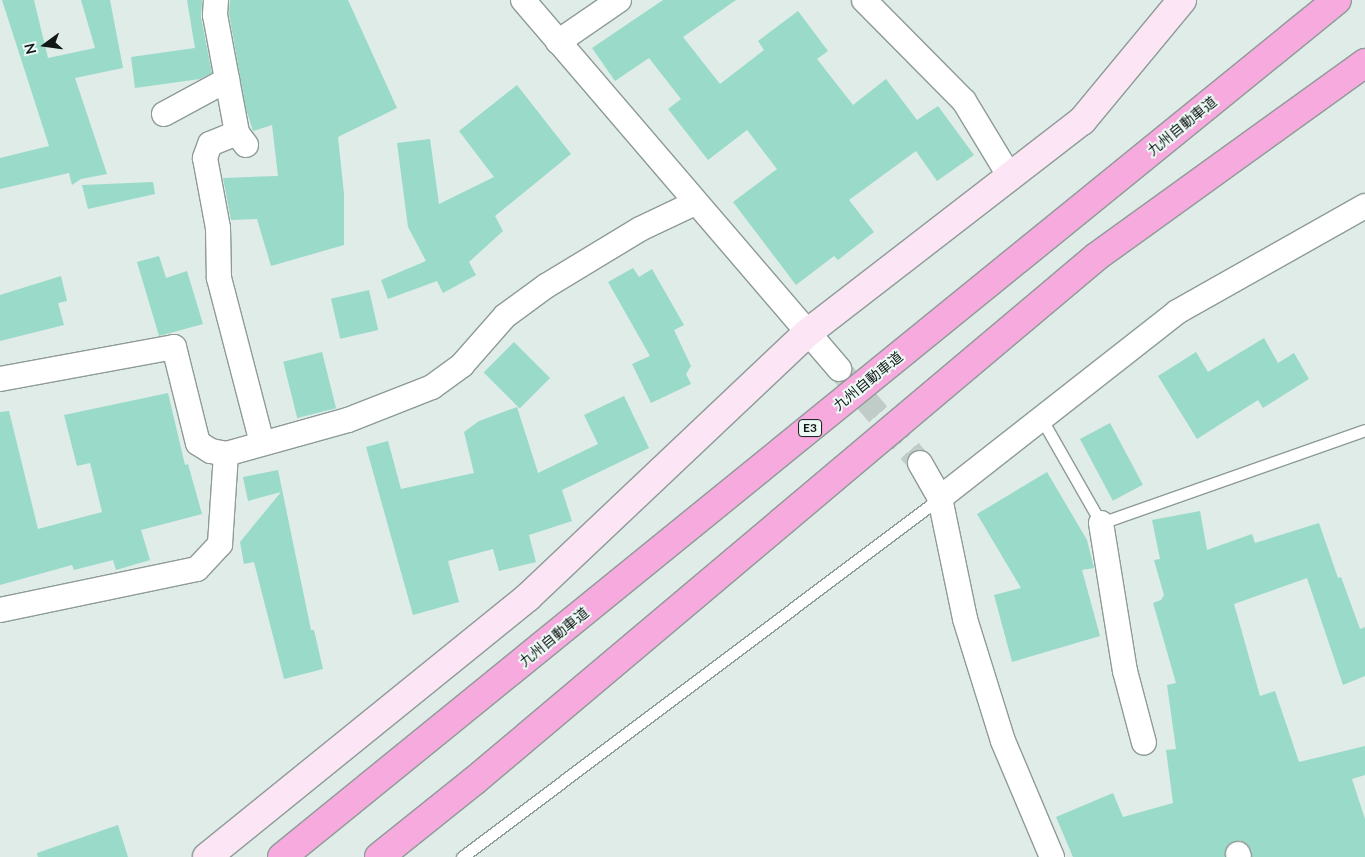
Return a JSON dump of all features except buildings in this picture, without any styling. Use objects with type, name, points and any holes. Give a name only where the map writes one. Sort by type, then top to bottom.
[{"type":"highway","name":"九州自動車道","points":[[282,857],[1337,0]]},
{"type":"highway","points":[[379,857],[481,775],[1096,257],[1365,63]]},
{"type":"street","points":[[216,0],[215,16],[227,80],[242,139],[210,144],[205,158],[218,228],[219,278],[262,443]]},
{"type":"street","points":[[523,0],[806,334],[839,369]]},
{"type":"street","points":[[558,42],[619,0]]},
{"type":"street","points":[[864,0],[964,101],[1010,177]]},
{"type":"street","points":[[207,857],[528,596],[806,334],[1082,122],[1182,0]]},
{"type":"street","points":[[164,114],[227,80]]},
{"type":"street","points":[[0,379],[174,347],[198,443],[211,451],[226,454],[348,420],[432,387],[458,369],[505,316],[546,286],[640,230],[695,202]]},
{"type":"street","points":[[940,498],[1177,312],[1365,206]]},
{"type":"street","points":[[0,610],[197,569],[220,544],[226,454]]},
{"type":"street","points":[[920,463],[940,498],[965,619],[1003,742],[1052,857]]},
{"type":"street","points":[[1100,523],[1125,671],[1144,743]]},
{"type":"lane","points":[[1042,418],[1100,523],[1365,430]]},
{"type":"lane","points":[[462,857],[940,498]]},
{"type":"tunnel","points":[[839,369],[920,463]]}]
